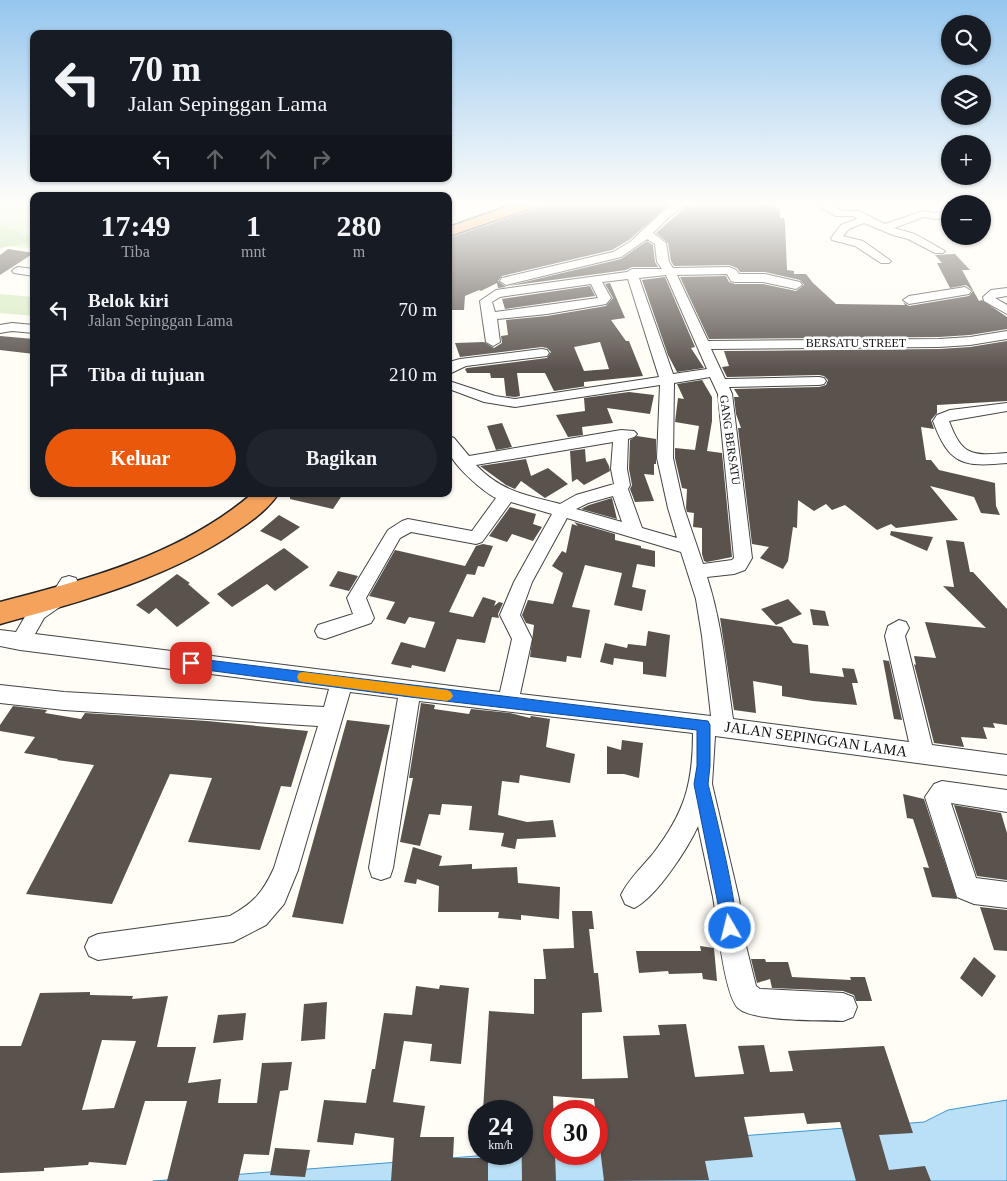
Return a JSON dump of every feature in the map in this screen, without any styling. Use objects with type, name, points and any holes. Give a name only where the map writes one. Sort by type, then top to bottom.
[{"type":"highway","points":[[4,634],[64,590],[193,534],[230,513],[248,497]]},
{"type":"highway","points":[[0,601],[98,585],[176,554],[225,527],[243,515],[263,497]]},
{"type":"street","points":[[506,281],[603,259]]},
{"type":"street","name":"GANG BERSATU","points":[[663,259],[704,345],[725,394],[734,470],[743,558],[739,565],[734,567],[697,571]]},
{"type":"street","points":[[493,342],[486,301],[496,294],[632,273],[669,270],[729,271],[732,272],[736,282],[765,278],[796,285]]},
{"type":"street","points":[[18,271],[30,272]]},
{"type":"street","points":[[632,273],[667,379],[665,458],[676,508],[705,599],[712,636],[713,726],[701,784],[687,826],[666,859],[634,895]]},
{"type":"street","points":[[490,316],[547,310],[602,301],[605,298],[595,280]]},
{"type":"street","points":[[909,300],[962,287],[989,299],[1007,310]]},
{"type":"street","points":[[989,299],[990,295],[1007,292]]},
{"type":"street","points":[[0,329],[12,327],[30,329]]},
{"type":"street","name":"BERSATU STREET","points":[[704,345],[939,343],[1007,335]]},
{"type":"street","points":[[452,367],[465,362],[542,353]]},
{"type":"street","points":[[452,385],[491,400],[508,403],[667,379],[719,378],[819,381]]},
{"type":"street","points":[[1007,407],[945,416],[941,421],[949,444],[966,458],[980,460],[1007,458]]},
{"type":"street","points":[[464,462],[625,435],[619,469],[622,481],[619,488],[634,531]]},
{"type":"street","points":[[452,445],[464,462],[487,486],[507,495],[689,548]]},
{"type":"street","points":[[508,702],[522,639],[510,615],[523,582],[562,512],[579,498],[619,488]]},
{"type":"street","points":[[325,630],[364,618],[356,598],[394,534],[408,525],[476,538],[507,495]]},
{"type":"street","points":[[899,628],[895,636],[923,754]]},
{"type":"street","name":"JALAN SEPINGGAN LAMA","points":[[4,634],[410,691],[713,726],[1007,765]]},
{"type":"street","points":[[98,947],[233,929],[257,916],[275,895],[286,870],[342,682]]},
{"type":"street","points":[[380,868],[410,691]]},
{"type":"street","points":[[0,694],[64,700],[332,717]]},
{"type":"street","points":[[701,784],[726,900],[732,942],[746,995],[752,1001],[758,1003],[844,1007]]},
{"type":"street","points":[[1007,801],[948,792],[942,792],[937,797],[964,885],[974,891],[1007,895]]},
{"type":"green space","points":[[0,294],[30,297],[30,316],[0,313]]},
{"type":"water","points":[[1007,1100],[1007,1181],[153,1181],[468,1157],[468,1165],[533,1165],[533,1152],[543,1151],[543,1165],[608,1165],[608,1146],[924,1122],[948,1110]]},
{"type":"building","points":[[0,259],[25,259],[0,275]]},
{"type":"building","points":[[452,259],[573,259],[502,276],[498,281],[506,287],[498,288],[497,283],[465,296],[464,310],[452,310]]},
{"type":"building","points":[[621,259],[655,259],[658,267],[632,267],[626,270],[508,286]]},
{"type":"building","points":[[671,259],[787,259],[787,270],[794,271],[794,274],[806,274],[836,304],[905,305],[903,302],[909,306],[969,296],[973,291],[966,285],[950,288],[937,263],[942,263],[939,259],[960,259],[970,270],[962,270],[979,301],[982,300],[1007,317],[1007,329],[970,335],[939,337],[709,339],[680,277],[726,276],[729,282],[735,284],[763,284],[796,291],[804,285],[800,280],[765,272],[740,272],[737,268],[729,265],[674,266]]},
{"type":"building","points":[[665,277],[695,347],[691,348],[704,368],[677,372],[668,355],[642,280]]},
{"type":"building","points":[[610,283],[625,318],[611,320],[626,341],[629,341],[643,376],[584,382],[584,386],[587,386],[554,391],[545,373],[517,373],[520,396],[515,397],[506,396],[504,378],[491,378],[490,373],[467,373],[465,369],[467,368],[547,358],[551,352],[547,348],[542,347],[460,357],[455,343],[484,342],[494,348],[502,343],[501,336],[508,335],[506,320],[547,316],[606,306],[613,298],[605,284]],"holes":[[[600,342],[609,369],[584,371],[574,347]]]},
{"type":"building","points":[[590,286],[595,296],[505,309],[502,299]]},
{"type":"building","points":[[0,336],[30,339],[30,354],[0,350]]},
{"type":"building","points":[[1007,341],[1007,401],[937,405],[937,413],[931,420],[934,429],[921,427],[926,460],[931,460],[939,470],[995,483],[996,506],[1000,515],[981,513],[974,497],[930,486],[958,520],[896,528],[891,524],[877,530],[845,505],[832,510],[826,504],[814,511],[798,500],[797,528],[793,527],[788,561],[783,569],[760,558],[769,547],[752,544],[738,428],[741,428],[736,414],[734,397],[739,397],[734,389],[819,387],[826,385],[828,380],[824,376],[819,375],[727,377],[722,367],[729,366],[724,351],[939,349],[970,347]]},
{"type":"building","points":[[702,380],[712,397],[712,421],[707,451],[722,453],[732,557],[707,562],[704,561],[702,554],[702,528],[693,527],[694,513],[687,512],[687,489],[682,488],[675,458],[675,448],[695,450],[699,426],[675,422],[678,398],[684,399],[677,384]]},
{"type":"building","points":[[629,392],[654,395],[650,414],[607,408],[613,423],[582,427],[583,435],[568,437],[556,415],[585,411],[584,398]]},
{"type":"building","points":[[502,423],[512,447],[496,450],[487,426]]},
{"type":"building","points":[[637,436],[656,439],[654,475],[644,474],[654,501],[635,502],[630,489],[632,485],[629,469],[630,440]]},
{"type":"building","points":[[585,449],[586,462],[605,458],[610,471],[584,485],[577,479],[572,482],[570,451]]},
{"type":"building","points":[[526,459],[531,476],[548,468],[568,484],[545,498],[521,481],[515,489],[506,485],[480,466]]},
{"type":"building","points":[[290,497],[341,497],[333,509],[290,499]]},
{"type":"building","points":[[612,498],[617,519],[581,509],[589,505]]},
{"type":"building","points":[[510,507],[536,514],[533,524],[542,527],[533,541],[512,534],[507,542],[489,536]]},
{"type":"building","points":[[279,515],[300,527],[281,541],[260,531]]},
{"type":"building","points":[[574,522],[615,534],[615,540],[655,551],[655,567],[637,564],[632,587],[646,590],[642,611],[614,605],[622,573],[585,565],[572,607],[590,610],[581,658],[567,656],[566,662],[530,657],[534,625],[526,623],[522,615],[528,600],[553,604],[563,573],[552,566],[562,551],[566,553],[572,524],[578,526]]},
{"type":"building","points":[[891,531],[933,537],[927,551],[890,535]]},
{"type":"building","points":[[946,540],[964,542],[970,572],[973,572],[1007,609],[1007,725],[993,723],[995,728],[983,727],[987,739],[961,737],[964,747],[934,743],[914,664],[916,665],[914,656],[936,658],[925,622],[986,628],[943,586],[954,587]]},
{"type":"building","points":[[483,544],[493,546],[484,567],[478,566],[475,575],[467,574],[449,612],[473,617],[483,597],[496,601],[494,606],[499,602],[503,603],[498,614],[499,618],[492,617],[485,643],[457,639],[445,672],[412,665],[411,668],[391,664],[401,642],[425,648],[435,622],[409,617],[405,624],[386,619],[395,602],[369,596],[395,550],[465,566],[476,546]]},
{"type":"building","points":[[284,548],[309,567],[275,591],[267,584],[232,607],[217,594]]},
{"type":"building","points":[[338,571],[358,576],[349,591],[329,586]]},
{"type":"building","points":[[177,574],[190,583],[188,584],[210,603],[177,627],[156,608],[149,614],[136,605]]},
{"type":"building","points":[[788,599],[802,614],[776,625],[761,609]]},
{"type":"building","points":[[810,609],[825,611],[829,626],[813,625]]},
{"type":"building","points":[[720,618],[782,627],[793,643],[808,645],[810,673],[844,677],[842,668],[854,669],[858,683],[852,683],[857,705],[782,696],[782,686],[753,681],[756,713],[734,710]]},
{"type":"building","points":[[648,631],[670,635],[666,677],[643,674],[643,662],[614,658],[613,665],[600,662],[605,643],[627,648],[628,644],[646,646]]},
{"type":"building","points":[[883,660],[889,661],[902,720],[894,719]]},
{"type":"building","points":[[421,703],[435,705],[434,709],[469,714],[471,709],[510,713],[530,718],[531,716],[550,719],[546,747],[575,754],[570,783],[520,775],[519,783],[502,781],[498,815],[527,822],[553,820],[556,837],[517,839],[515,849],[501,846],[504,833],[469,830],[472,806],[442,804],[440,815],[429,814],[420,846],[400,842],[413,778],[409,778]]},
{"type":"building","points":[[13,706],[47,710],[45,713],[81,719],[85,713],[207,721],[308,731],[291,787],[281,786],[260,850],[188,842],[212,778],[170,774],[112,904],[26,894],[94,765],[24,753],[35,737],[0,731],[0,725]]},
{"type":"building","points":[[347,720],[390,725],[343,924],[292,917]]},
{"type":"building","points":[[622,740],[643,743],[639,778],[624,774],[607,774],[607,746],[621,750]]},
{"type":"building","points":[[903,794],[924,799],[957,899],[932,897],[923,867],[929,868],[913,819],[907,818]]},
{"type":"building","points":[[954,805],[1001,813],[1007,833],[1007,880],[977,876]]},
{"type":"building","points":[[413,847],[442,856],[439,866],[472,864],[472,869],[517,867],[518,883],[560,887],[559,919],[521,915],[521,920],[498,918],[499,912],[438,912],[439,886],[417,879],[416,884],[404,882]]},
{"type":"building","points":[[980,907],[1007,910],[1007,951],[994,950]]},
{"type":"building","points":[[572,911],[592,911],[594,929],[589,929],[594,973],[598,973],[602,1012],[582,1013],[582,1079],[628,1078],[623,1036],[660,1035],[658,1025],[686,1024],[695,1077],[744,1074],[738,1046],[764,1045],[770,1072],[793,1071],[788,1051],[884,1046],[913,1133],[879,1135],[889,1170],[925,1166],[931,1181],[856,1181],[840,1122],[807,1124],[804,1113],[744,1117],[753,1157],[705,1161],[709,1180],[604,1181],[602,1165],[608,1165],[608,1100],[553,1096],[553,1100],[543,1100],[543,1165],[555,1165],[556,1181],[522,1181],[522,1165],[533,1165],[533,1100],[484,1100],[489,1011],[534,1014],[534,979],[546,979],[543,949],[574,948]]},
{"type":"building","points":[[700,946],[714,948],[717,981],[703,979],[702,973],[669,974],[668,971],[639,973],[636,951],[701,951]]},
{"type":"building","points":[[974,957],[996,976],[982,997],[960,978]]},
{"type":"building","points":[[751,959],[765,959],[766,962],[788,962],[792,977],[851,980],[850,977],[865,977],[872,1001],[856,1001],[854,995],[843,991],[772,988],[770,979],[757,983]]},
{"type":"building","points":[[440,985],[469,988],[461,1064],[430,1061],[432,1044],[404,1041],[393,1102],[425,1106],[420,1137],[454,1137],[453,1158],[468,1158],[468,1165],[488,1165],[488,1181],[391,1181],[394,1138],[355,1133],[353,1145],[317,1142],[324,1100],[366,1103],[372,1069],[375,1069],[384,1013],[412,1015],[416,986],[439,989]]},
{"type":"building","points":[[90,992],[90,995],[133,996],[132,999],[168,996],[157,1047],[196,1047],[188,1083],[221,1079],[218,1103],[257,1103],[262,1063],[292,1062],[288,1090],[280,1091],[269,1155],[244,1154],[238,1181],[167,1181],[187,1101],[145,1101],[126,1165],[89,1162],[88,1165],[44,1168],[44,1171],[0,1173],[0,1046],[21,1046],[40,993]],"holes":[[[102,1040],[136,1041],[114,1108],[82,1110]]]},
{"type":"building","points":[[327,1002],[325,1039],[301,1041],[304,1004]]},
{"type":"building","points":[[246,1013],[243,1040],[213,1043],[218,1015]]},
{"type":"building","points":[[275,1148],[310,1150],[305,1177],[270,1175]]},
{"type":"slow traffic","points":[[303,677],[447,696]]},
{"type":"route","points":[[191,663],[410,691],[704,725],[704,766],[701,784],[726,900],[730,928]]}]
